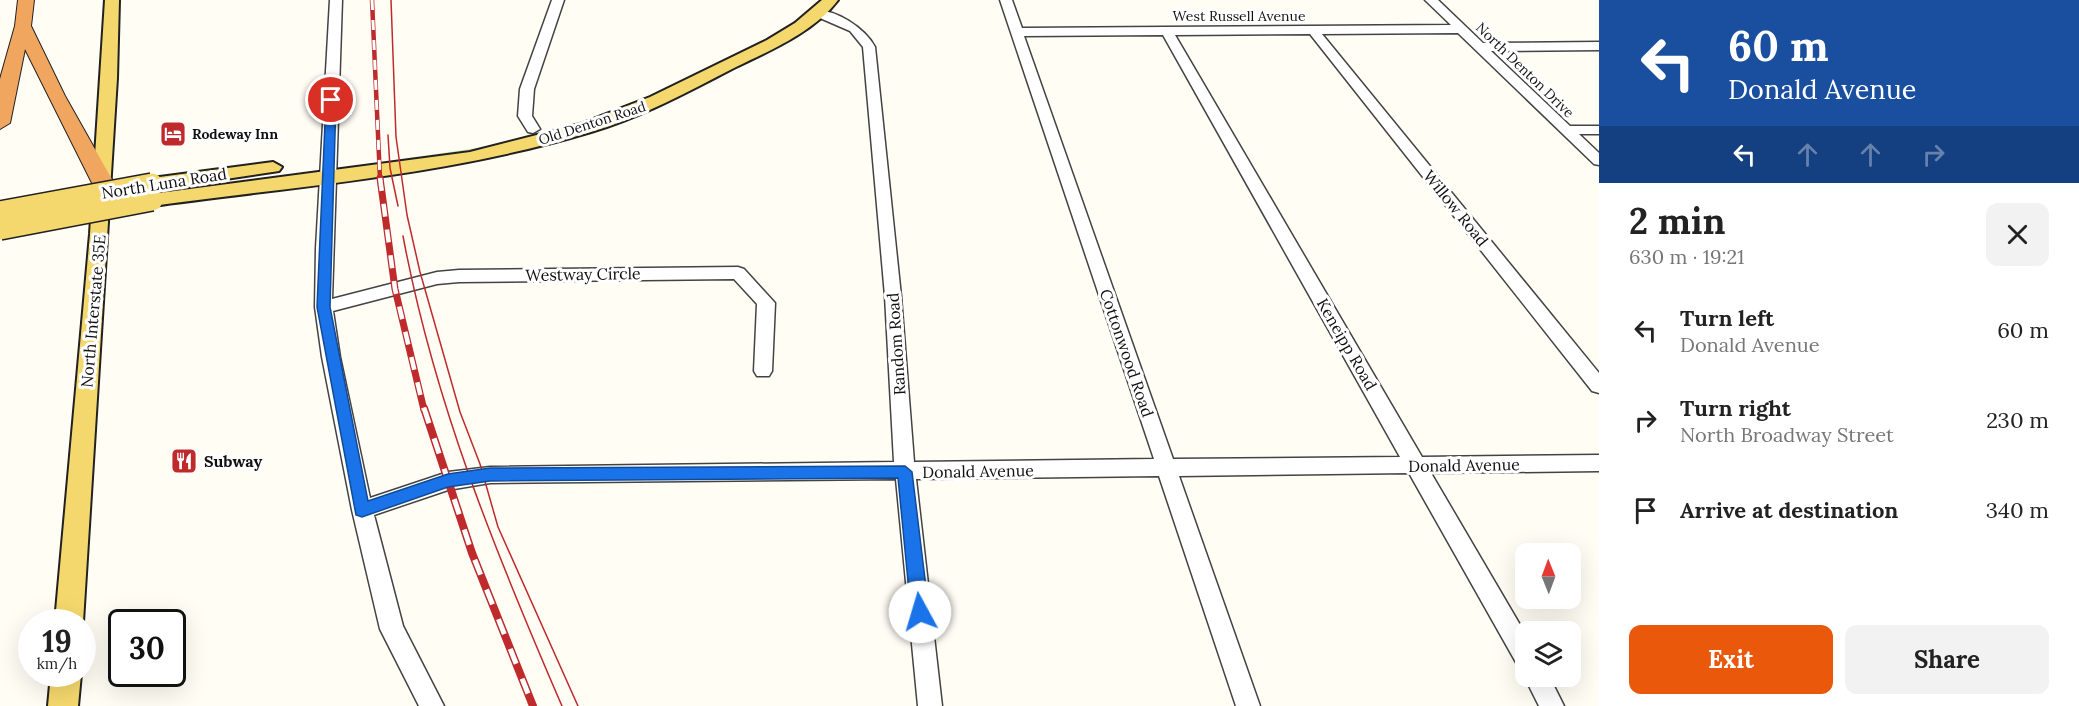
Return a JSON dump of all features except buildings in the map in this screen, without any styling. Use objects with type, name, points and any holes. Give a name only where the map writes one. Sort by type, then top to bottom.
[{"type":"highway","points":[[0,123],[13,60],[23,26],[26,0]]},
{"type":"highway","points":[[23,26],[56,96],[103,183]]},
{"type":"main road","name":"North Interstate 35E","points":[[70,609],[103,183],[112,0]]},
{"type":"main road","name":"Old Denton Road","points":[[328,167],[480,155],[554,137],[623,109],[684,88],[801,26],[813,6],[831,0]]},
{"type":"main road","name":"Old Denton Road","points":[[328,167],[455,145],[623,109]]},
{"type":"main road","name":"North Luna Road","points":[[0,212],[328,167]]},
{"type":"main road","name":"North Luna Road","points":[[0,229],[152,192]]},
{"type":"main road","points":[[63,706],[65,687]]},
{"type":"street","points":[[336,0],[324,307],[362,510],[392,629],[432,706]]},
{"type":"street","points":[[533,129],[525,116],[526,89],[558,0]]},
{"type":"street","name":"Cottonwood Road","points":[[1006,0],[1248,706]]},
{"type":"street","name":"North Denton Drive","points":[[1431,0],[1599,161]]},
{"type":"street","name":"Random Road","points":[[813,6],[849,25],[862,37],[869,48],[892,296],[905,472],[930,706]]},
{"type":"street","name":"West Russell Avenue","points":[[1017,32],[1462,29]]},
{"type":"street","name":"Willow Road","points":[[1313,30],[1599,386]]},
{"type":"street","name":"Keneipp Road","points":[[1167,31],[1515,639]]},
{"type":"street","points":[[1481,48],[1599,46]]},
{"type":"street","points":[[1566,130],[1599,130]]},
{"type":"street","name":"Westway Circle","points":[[324,307],[427,281],[459,276],[738,273],[766,303],[763,371]]},
{"type":"street","name":"Donald Avenue","points":[[362,510],[448,481],[490,475],[1599,463]]},
{"type":"street","points":[[1542,687],[1552,706]]},
{"type":"green space","points":[[607,114],[609,116],[514,143],[395,162],[395,160],[490,146]]},
{"type":"tram line","points":[[391,0],[396,137],[407,215],[420,272],[460,412],[480,464],[498,527],[578,706]]},
{"type":"tram line","points":[[388,135],[390,168],[398,206]]},
{"type":"tram line","points":[[403,236],[416,297],[449,417],[490,533],[562,706]]},
{"type":"railway","points":[[372,0],[380,179]]},
{"type":"railway","points":[[380,178],[395,289],[424,410]]},
{"type":"railway","points":[[424,408],[472,553],[533,706]]},
{"type":"place","name":"Rodeway Inn","points":[[173,134]]},
{"type":"place","name":"Subway","points":[[184,461]]},
{"type":"route","points":[[331,100],[326,189],[324,307],[331,357],[362,510],[448,481],[490,475],[905,472],[920,612]]}]
